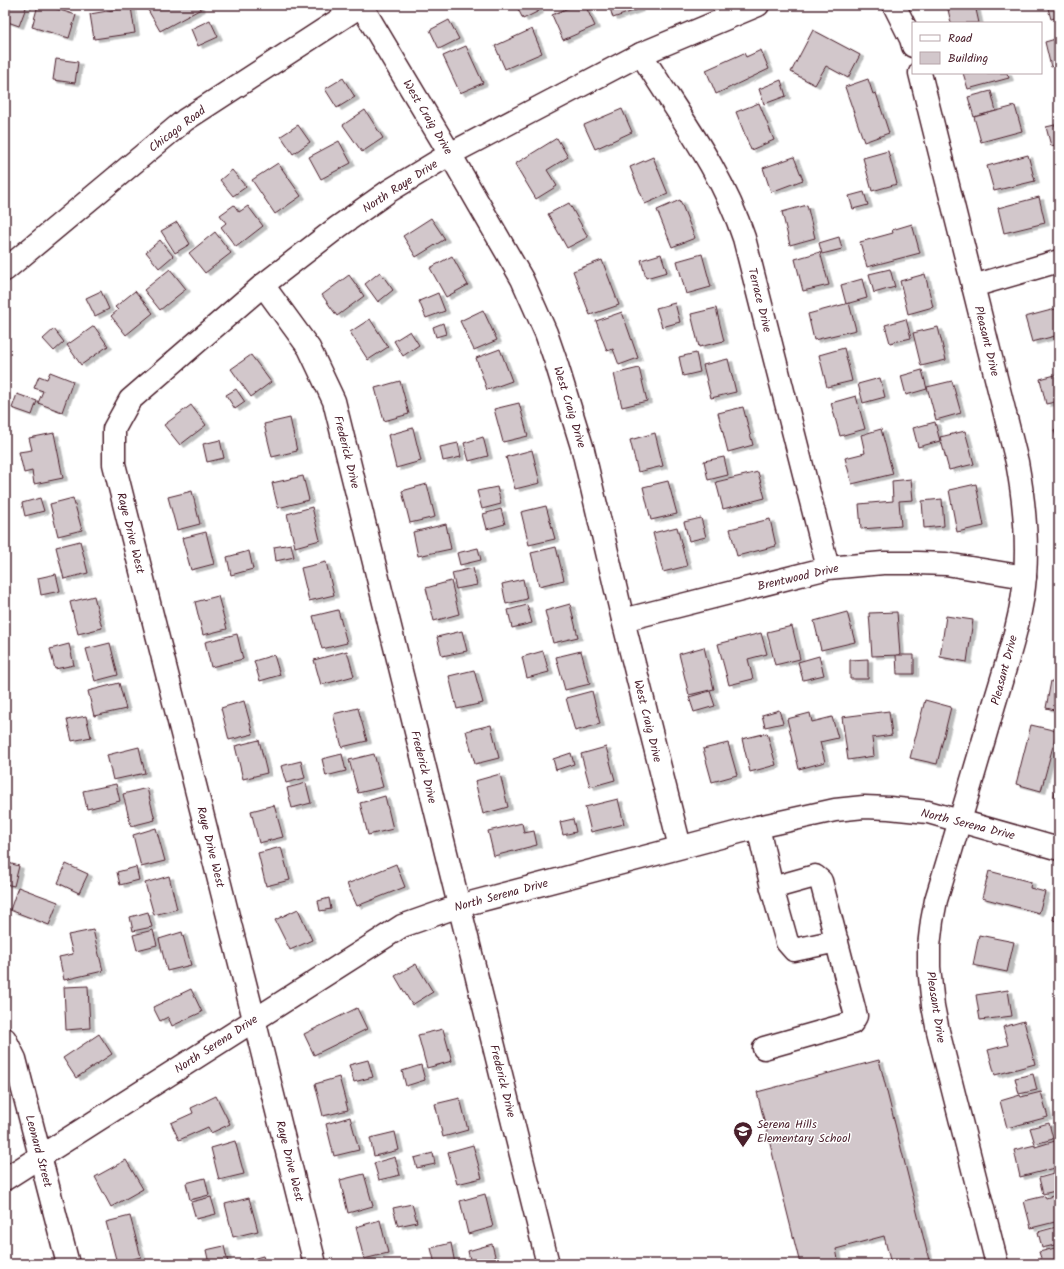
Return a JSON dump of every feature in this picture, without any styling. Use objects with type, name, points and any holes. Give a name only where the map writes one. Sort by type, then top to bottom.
[{"type":"street","name":"West Craig Drive","points":[[361,5],[450,154],[522,280],[546,333],[583,450],[623,620],[680,847]]},
{"type":"street","name":"Chicago Road","points":[[5,270],[185,120],[361,5]]},
{"type":"street","name":"North Raye Drive","points":[[114,429],[130,400],[263,285],[389,191],[450,154],[640,54],[758,5]]},
{"type":"street","points":[[894,5],[912,42]]},
{"type":"street","name":"Terrace Drive","points":[[640,54],[714,170],[740,224],[828,568]]},
{"type":"street","name":"Pleasant Drive","points":[[920,74],[1015,454],[1021,483],[1025,521],[1025,577],[1020,608],[1008,658],[936,900],[929,946],[930,986],[938,1031],[997,1264]]},
{"type":"street","points":[[973,286],[1059,261]]},
{"type":"street","name":"Frederick Drive","points":[[263,285],[309,348],[334,401],[548,1264]]},
{"type":"street","name":"Raye Drive West","points":[[114,429],[114,464],[315,1264]]},
{"type":"street","name":"Brentwood Drive","points":[[623,620],[828,568],[883,563],[925,563],[946,564],[1025,577]]},
{"type":"street","name":"North Serena Drive","points":[[5,1179],[402,926],[459,906],[758,827],[835,810],[889,808],[928,812],[1059,849]]},
{"type":"street","points":[[758,827],[772,888],[787,942],[794,950],[837,941]]},
{"type":"street","points":[[764,1048],[852,1023],[856,1016],[821,881],[815,876],[772,888]]},
{"type":"street","name":"Leonard Street","points":[[5,1039],[15,1060],[68,1264]]},
{"type":"building","points":[[5,5],[27,5],[19,26],[5,21]]},
{"type":"building","points":[[38,5],[44,5],[76,15],[69,38],[32,27]]},
{"type":"building","points":[[157,5],[199,5],[201,9],[160,31],[148,10]]},
{"type":"building","points":[[516,5],[536,5],[539,11],[523,19]]},
{"type":"building","points":[[575,5],[585,5],[595,26],[563,40],[552,15]]},
{"type":"building","points":[[609,5],[637,5],[639,9],[613,18]]},
{"type":"building","points":[[947,5],[975,5],[979,22],[951,22]]},
{"type":"building","points":[[1047,5],[1059,5],[1059,17],[1051,19]]},
{"type":"building","points":[[131,7],[135,33],[94,39],[90,14]]},
{"type":"building","points":[[210,20],[218,37],[198,46],[191,29]]},
{"type":"building","points":[[449,20],[459,39],[439,49],[430,30]]},
{"type":"building","points":[[532,29],[542,53],[505,69],[495,46]]},
{"type":"building","points":[[813,30],[860,55],[848,78],[826,66],[815,85],[791,72]]},
{"type":"building","points":[[1059,38],[1059,65],[1051,67],[1045,42]]},
{"type":"building","points":[[466,46],[483,83],[460,93],[443,56]]},
{"type":"building","points":[[761,50],[769,69],[716,94],[706,70],[744,53],[746,57]]},
{"type":"building","points":[[56,59],[78,62],[75,83],[53,80]]},
{"type":"building","points":[[963,74],[1007,74],[1009,78],[968,89]]},
{"type":"building","points":[[343,78],[355,97],[337,108],[325,89]]},
{"type":"building","points":[[868,79],[873,94],[876,93],[889,133],[864,142],[845,87]]},
{"type":"building","points":[[781,80],[786,96],[764,104],[759,89]]},
{"type":"building","points":[[991,91],[996,111],[974,117],[968,97]]},
{"type":"building","points":[[759,103],[774,140],[751,150],[736,112]]},
{"type":"building","points":[[1015,106],[1022,131],[981,142],[974,117]]},
{"type":"building","points":[[622,109],[632,132],[595,149],[584,125]]},
{"type":"building","points":[[365,110],[383,138],[362,152],[343,125]]},
{"type":"building","points":[[1059,124],[1059,144],[1051,146],[1046,127]]},
{"type":"building","points":[[298,125],[310,142],[293,154],[281,136]]},
{"type":"building","points":[[557,138],[568,157],[547,170],[557,186],[536,199],[515,164]]},
{"type":"building","points":[[339,141],[351,163],[321,179],[309,157]]},
{"type":"building","points":[[888,151],[897,184],[872,191],[863,158]]},
{"type":"building","points":[[1028,155],[1035,181],[994,191],[987,166]]},
{"type":"building","points":[[653,157],[668,194],[645,204],[630,167]]},
{"type":"building","points":[[794,157],[803,180],[771,192],[763,168]]},
{"type":"building","points":[[278,163],[301,196],[275,214],[252,180]]},
{"type":"building","points":[[232,170],[246,187],[233,196],[220,180]]},
{"type":"building","points":[[864,192],[868,205],[853,209],[849,196]]},
{"type":"building","points":[[1039,197],[1045,223],[1004,233],[998,208]]},
{"type":"building","points":[[680,200],[695,238],[672,247],[657,210]]},
{"type":"building","points":[[569,203],[588,237],[567,248],[548,214]]},
{"type":"building","points":[[234,205],[239,212],[248,206],[263,226],[236,247],[221,227],[226,223],[220,215]]},
{"type":"building","points":[[807,205],[815,238],[790,245],[782,212]]},
{"type":"building","points":[[431,218],[445,239],[416,257],[403,236]]},
{"type":"building","points":[[177,222],[190,244],[175,253],[161,231]]},
{"type":"building","points":[[912,224],[920,253],[867,267],[860,242],[893,233],[892,230]]},
{"type":"building","points":[[215,232],[231,253],[205,273],[189,253]]},
{"type":"building","points":[[839,237],[842,249],[822,254],[819,243]]},
{"type":"building","points":[[160,240],[173,256],[159,268],[146,252]]},
{"type":"building","points":[[820,252],[829,285],[803,291],[795,259]]},
{"type":"building","points":[[661,254],[667,272],[646,278],[641,260]]},
{"type":"building","points":[[702,254],[711,287],[686,294],[677,261]]},
{"type":"building","points":[[452,256],[468,285],[446,297],[430,268]]},
{"type":"building","points":[[602,260],[619,305],[590,315],[573,271]]},
{"type":"building","points":[[170,269],[186,289],[160,310],[144,290]]},
{"type":"building","points":[[890,269],[895,287],[874,293],[869,274]]},
{"type":"building","points":[[380,272],[393,290],[378,302],[365,284]]},
{"type":"building","points":[[925,274],[933,307],[908,314],[900,281]]},
{"type":"building","points":[[349,275],[364,296],[337,316],[322,295]]},
{"type":"building","points":[[862,279],[867,298],[846,304],[841,285]]},
{"type":"building","points":[[101,291],[109,309],[95,316],[86,298]]},
{"type":"building","points":[[135,291],[153,313],[126,335],[111,316],[118,310],[115,307]]},
{"type":"building","points":[[438,293],[445,311],[426,318],[419,301]]},
{"type":"building","points":[[675,303],[680,322],[662,327],[656,308]]},
{"type":"building","points":[[849,303],[856,330],[814,340],[808,314]]},
{"type":"building","points":[[716,308],[724,341],[699,347],[691,314]]},
{"type":"building","points":[[1059,308],[1059,335],[1032,342],[1025,317]]},
{"type":"building","points":[[483,310],[497,340],[474,350],[460,321]]},
{"type":"building","points":[[622,312],[638,358],[619,365],[613,349],[607,351],[596,321]]},
{"type":"building","points":[[370,319],[388,347],[368,360],[350,332]]},
{"type":"building","points":[[906,319],[911,338],[890,343],[885,325]]},
{"type":"building","points":[[443,323],[446,334],[436,337],[433,327]]},
{"type":"building","points":[[94,326],[108,346],[81,365],[67,345]]},
{"type":"building","points":[[938,327],[946,360],[921,366],[913,333]]},
{"type":"building","points":[[54,329],[64,342],[54,351],[43,339]]},
{"type":"building","points":[[410,331],[419,345],[403,356],[394,341]]},
{"type":"building","points":[[844,348],[852,381],[827,387],[819,355]]},
{"type":"building","points":[[500,349],[512,381],[487,390],[476,358]]},
{"type":"building","points":[[696,353],[700,372],[683,376],[679,357]]},
{"type":"building","points":[[251,355],[271,382],[251,397],[231,369]]},
{"type":"building","points":[[728,359],[736,392],[711,398],[703,365]]},
{"type":"building","points":[[639,368],[647,401],[622,407],[614,374]]},
{"type":"building","points":[[922,370],[927,389],[906,395],[901,376]]},
{"type":"building","points":[[50,372],[73,381],[62,412],[38,403],[43,391],[34,388],[39,376],[47,379]]},
{"type":"building","points":[[1059,374],[1059,401],[1046,404],[1040,379]]},
{"type":"building","points":[[880,378],[885,397],[863,403],[858,384]]},
{"type":"building","points":[[400,381],[409,414],[384,421],[375,388]]},
{"type":"building","points":[[952,381],[961,413],[936,420],[927,387]]},
{"type":"building","points":[[236,389],[245,402],[235,409],[226,395]]},
{"type":"building","points":[[17,394],[37,401],[32,415],[12,408]]},
{"type":"building","points":[[856,396],[865,429],[840,436],[831,403]]},
{"type":"building","points":[[519,403],[528,436],[503,442],[494,409]]},
{"type":"building","points":[[191,405],[206,425],[180,445],[164,425]]},
{"type":"building","points":[[743,407],[753,445],[728,452],[718,413]]},
{"type":"building","points":[[290,418],[297,451],[272,457],[264,424]]},
{"type":"building","points":[[935,422],[940,441],[918,447],[913,428]]},
{"type":"building","points":[[413,428],[421,461],[396,468],[388,435]]},
{"type":"building","points":[[881,429],[893,474],[852,484],[845,458],[865,453],[861,435]]},
{"type":"building","points":[[1059,429],[1059,447],[1054,430]]},
{"type":"building","points":[[965,431],[974,464],[949,470],[940,437]]},
{"type":"building","points":[[54,433],[63,478],[34,484],[32,471],[24,473],[19,452],[32,450],[29,438]]},
{"type":"building","points":[[655,433],[663,466],[638,472],[630,440]]},
{"type":"building","points":[[483,437],[488,456],[469,461],[464,443]]},
{"type":"building","points":[[220,440],[224,458],[207,462],[203,444]]},
{"type":"building","points":[[458,443],[461,457],[443,461],[440,447]]},
{"type":"building","points":[[532,450],[540,483],[515,489],[506,457]]},
{"type":"building","points":[[724,457],[728,475],[708,480],[704,461]]},
{"type":"building","points":[[758,472],[765,498],[723,509],[716,482]]},
{"type":"building","points":[[303,476],[309,500],[278,508],[272,483]]},
{"type":"building","points":[[911,479],[913,500],[899,501],[901,526],[861,529],[859,504],[893,501],[892,481]]},
{"type":"building","points":[[668,481],[677,514],[651,520],[643,487]]},
{"type":"building","points":[[427,484],[435,517],[410,523],[402,491]]},
{"type":"building","points":[[976,484],[984,526],[957,532],[949,490]]},
{"type":"building","points":[[497,487],[501,504],[482,509],[477,491]]},
{"type":"building","points":[[192,491],[200,524],[177,530],[168,497]]},
{"type":"building","points":[[40,498],[44,511],[25,516],[22,503]]},
{"type":"building","points":[[73,498],[82,530],[58,536],[50,504]]},
{"type":"building","points":[[942,499],[944,526],[924,528],[922,501]]},
{"type":"building","points":[[546,506],[555,539],[529,545],[521,512]]},
{"type":"building","points":[[312,507],[320,540],[295,547],[287,514]]},
{"type":"building","points":[[501,509],[505,524],[487,529],[483,514]]},
{"type":"building","points":[[701,518],[706,537],[689,541],[684,522]]},
{"type":"building","points":[[770,519],[776,546],[737,556],[730,529]]},
{"type":"building","points":[[446,524],[451,549],[418,556],[413,532]]},
{"type":"building","points":[[677,527],[687,566],[663,572],[653,533]]},
{"type":"building","points":[[206,532],[214,564],[191,570],[182,538]]},
{"type":"building","points":[[80,541],[88,573],[64,579],[56,547]]},
{"type":"building","points":[[291,544],[294,557],[276,561],[274,547]]},
{"type":"building","points":[[556,547],[564,580],[539,586],[531,553]]},
{"type":"building","points":[[478,548],[481,560],[460,565],[457,553]]},
{"type":"building","points":[[249,551],[253,569],[231,575],[227,557]]},
{"type":"building","points":[[326,562],[334,595],[309,601],[301,568]]},
{"type":"building","points":[[473,568],[477,585],[456,589],[452,573]]},
{"type":"building","points":[[56,574],[60,591],[41,595],[38,578]]},
{"type":"building","points":[[523,579],[527,599],[506,604],[502,584]]},
{"type":"building","points":[[451,581],[459,614],[434,621],[426,588]]},
{"type":"building","points":[[94,596],[102,628],[78,634],[70,602]]},
{"type":"building","points":[[218,596],[227,629],[203,635],[195,602]]},
{"type":"building","points":[[570,604],[578,637],[553,643],[545,611]]},
{"type":"building","points":[[527,605],[532,623],[512,628],[508,610]]},
{"type":"building","points":[[338,610],[347,643],[322,649],[313,616]]},
{"type":"building","points":[[847,612],[855,642],[821,650],[814,621]]},
{"type":"building","points":[[897,612],[900,655],[872,656],[869,613]]},
{"type":"building","points":[[946,616],[973,620],[967,662],[940,657]]},
{"type":"building","points":[[792,626],[800,659],[775,665],[767,632]]},
{"type":"building","points":[[462,631],[467,651],[442,656],[437,637]]},
{"type":"building","points":[[761,633],[767,654],[748,659],[753,679],[729,685],[718,644]]},
{"type":"building","points":[[237,634],[243,659],[211,667],[205,642]]},
{"type":"building","points":[[110,643],[118,675],[95,681],[86,649]]},
{"type":"building","points":[[69,644],[74,665],[55,669],[50,649]]},
{"type":"building","points":[[704,647],[714,689],[689,695],[679,654]]},
{"type":"building","points":[[347,651],[354,676],[321,685],[314,660]]},
{"type":"building","points":[[543,651],[549,672],[527,678],[522,657]]},
{"type":"building","points":[[581,651],[590,684],[565,690],[556,657]]},
{"type":"building","points":[[274,655],[280,675],[260,681],[254,661]]},
{"type":"building","points":[[896,655],[914,655],[914,674],[897,674]]},
{"type":"building","points":[[819,656],[824,675],[803,680],[798,662]]},
{"type":"building","points":[[868,659],[868,679],[850,679],[850,660]]},
{"type":"building","points":[[474,670],[483,703],[457,709],[449,676]]},
{"type":"building","points":[[1051,681],[1059,682],[1059,711],[1046,708]]},
{"type":"building","points":[[119,683],[126,709],[94,716],[88,691]]},
{"type":"building","points":[[592,691],[600,724],[575,731],[566,698]]},
{"type":"building","points":[[710,691],[715,706],[694,712],[689,697]]},
{"type":"building","points":[[925,700],[951,707],[937,764],[910,758]]},
{"type":"building","points":[[244,701],[253,734],[229,740],[221,708]]},
{"type":"building","points":[[358,708],[367,741],[342,747],[333,714]]},
{"type":"building","points":[[779,710],[783,723],[765,727],[762,715]]},
{"type":"building","points":[[889,711],[892,735],[872,738],[874,756],[848,760],[842,717]]},
{"type":"building","points":[[810,713],[812,722],[832,717],[838,738],[820,742],[825,762],[799,769],[787,719]]},
{"type":"building","points":[[86,716],[91,737],[72,741],[67,720]]},
{"type":"building","points":[[491,725],[499,758],[475,764],[466,731]]},
{"type":"building","points":[[1031,725],[1057,731],[1041,791],[1016,784]]},
{"type":"building","points":[[767,733],[776,765],[750,772],[742,739]]},
{"type":"building","points":[[259,740],[267,773],[243,779],[235,746]]},
{"type":"building","points":[[728,743],[737,775],[712,782],[703,749]]},
{"type":"building","points":[[139,747],[145,773],[113,780],[107,755]]},
{"type":"building","points":[[606,747],[615,780],[590,787],[581,754]]},
{"type":"building","points":[[571,753],[574,764],[556,770],[553,759]]},
{"type":"building","points":[[342,754],[346,771],[326,776],[322,759]]},
{"type":"building","points":[[374,754],[383,787],[358,793],[349,760]]},
{"type":"building","points":[[301,761],[305,778],[286,783],[281,766]]},
{"type":"building","points":[[1059,769],[1059,797],[1054,796]]},
{"type":"building","points":[[500,774],[508,807],[483,814],[475,781]]},
{"type":"building","points":[[306,783],[311,803],[292,808],[287,788]]},
{"type":"building","points":[[116,784],[120,801],[87,809],[83,791]]},
{"type":"building","points":[[147,788],[155,820],[131,826],[123,794]]},
{"type":"building","points":[[385,796],[393,829],[368,835],[360,803]]},
{"type":"building","points":[[618,799],[624,824],[591,832],[585,807]]},
{"type":"building","points":[[274,805],[283,837],[259,843],[251,811]]},
{"type":"building","points":[[573,819],[576,832],[563,835],[560,822]]},
{"type":"building","points":[[522,823],[524,833],[534,831],[537,845],[494,856],[488,831]]},
{"type":"building","points":[[156,828],[165,861],[141,867],[133,835]]},
{"type":"building","points":[[281,847],[290,880],[266,886],[258,853]]},
{"type":"building","points":[[5,862],[19,866],[14,886],[5,884]]},
{"type":"building","points":[[66,864],[88,874],[79,893],[58,883]]},
{"type":"building","points":[[396,864],[405,887],[357,906],[347,884]]},
{"type":"building","points":[[136,867],[139,880],[120,885],[117,872]]},
{"type":"building","points":[[989,871],[1031,882],[1030,888],[1045,892],[1039,913],[982,898]]},
{"type":"building","points":[[169,876],[177,909],[154,915],[145,883]]},
{"type":"building","points":[[18,887],[58,902],[49,925],[10,910]]},
{"type":"building","points":[[329,898],[331,909],[320,911],[318,901]]},
{"type":"building","points":[[1059,898],[1059,922],[1053,920]]},
{"type":"building","points":[[298,909],[312,940],[290,950],[275,920]]},
{"type":"building","points":[[148,912],[152,927],[133,931],[130,917]]},
{"type":"building","points":[[93,930],[103,971],[64,980],[59,957],[73,954],[68,935]]},
{"type":"building","points":[[153,930],[157,945],[137,950],[133,935]]},
{"type":"building","points":[[182,932],[191,965],[167,971],[159,939]]},
{"type":"building","points":[[979,935],[1014,942],[1007,972],[973,965]]},
{"type":"building","points":[[416,964],[433,992],[412,1005],[395,976]]},
{"type":"building","points":[[88,986],[90,1028],[66,1030],[64,987]]},
{"type":"building","points":[[191,989],[202,1012],[172,1026],[168,1017],[160,1021],[153,1007]]},
{"type":"building","points":[[1008,990],[1012,1016],[980,1020],[976,995]]},
{"type":"building","points":[[357,1008],[367,1029],[314,1055],[304,1034]]},
{"type":"building","points":[[1024,1021],[1035,1064],[995,1075],[988,1050],[1008,1045],[1003,1027]]},
{"type":"building","points":[[443,1029],[452,1061],[427,1068],[418,1035]]},
{"type":"building","points":[[99,1034],[112,1054],[76,1078],[63,1058]]},
{"type":"building","points":[[368,1060],[373,1077],[354,1082],[349,1065]]},
{"type":"building","name":"Serena Hills Elementary School","points":[[879,1060],[930,1264],[891,1264],[884,1236],[836,1249],[839,1264],[800,1264],[757,1092]]},
{"type":"building","points":[[421,1065],[425,1080],[406,1086],[402,1071]]},
{"type":"building","points":[[1033,1074],[1037,1090],[1019,1094],[1015,1078]]},
{"type":"building","points":[[339,1077],[348,1110],[323,1116],[315,1084]]},
{"type":"building","points":[[1041,1092],[1048,1117],[1007,1128],[1000,1101],[1020,1095],[1021,1097]]},
{"type":"building","points":[[216,1096],[230,1124],[211,1133],[208,1127],[179,1140],[171,1123],[193,1113],[191,1108]]},
{"type":"building","points":[[460,1098],[468,1130],[443,1137],[435,1104]]},
{"type":"building","points":[[350,1117],[359,1150],[334,1156],[326,1124]]},
{"type":"building","points":[[1049,1123],[1053,1139],[1035,1144],[1030,1128]]},
{"type":"building","points":[[395,1132],[399,1150],[374,1156],[370,1138]]},
{"type":"building","points":[[235,1141],[244,1174],[219,1180],[211,1148]]},
{"type":"building","points":[[1055,1141],[1059,1156],[1059,1167],[1020,1177],[1014,1150],[1035,1145],[1035,1147]]},
{"type":"building","points":[[473,1145],[482,1178],[457,1184],[448,1152]]},
{"type":"building","points":[[433,1153],[435,1164],[417,1168],[414,1158]]},
{"type":"building","points":[[395,1157],[400,1175],[379,1180],[374,1163]]},
{"type":"building","points":[[126,1160],[143,1189],[111,1207],[95,1177]]},
{"type":"building","points":[[1057,1173],[1059,1190],[1043,1194],[1039,1178]]},
{"type":"building","points":[[364,1174],[373,1206],[348,1213],[340,1180]]},
{"type":"building","points":[[205,1178],[209,1195],[190,1200],[186,1183]]},
{"type":"building","points":[[485,1194],[493,1227],[468,1234],[460,1201]]},
{"type":"building","points":[[1059,1194],[1059,1221],[1031,1228],[1024,1201],[1045,1196],[1046,1198]]},
{"type":"building","points":[[211,1197],[216,1214],[196,1219],[191,1202]]},
{"type":"building","points":[[249,1198],[258,1231],[233,1237],[225,1204]]},
{"type":"building","points":[[412,1204],[417,1222],[398,1226],[393,1208]]},
{"type":"building","points":[[130,1216],[141,1257],[117,1263],[106,1222]]},
{"type":"building","points":[[380,1220],[388,1253],[364,1259],[356,1227]]},
{"type":"building","points":[[1056,1227],[1059,1244],[1042,1248],[1038,1232]]},
{"type":"building","points":[[451,1243],[455,1264],[435,1264],[431,1248]]},
{"type":"building","points":[[492,1244],[497,1264],[471,1264],[468,1251]]},
{"type":"building","points":[[224,1246],[228,1263],[209,1264],[206,1250]]},
{"type":"building","points":[[1059,1247],[1059,1264],[1043,1264],[1039,1252]]},
{"type":"building","points":[[263,1256],[266,1264],[233,1264]]},
{"type":"place","name":"Serena Hills Elementary School","points":[[743,1148]]}]
